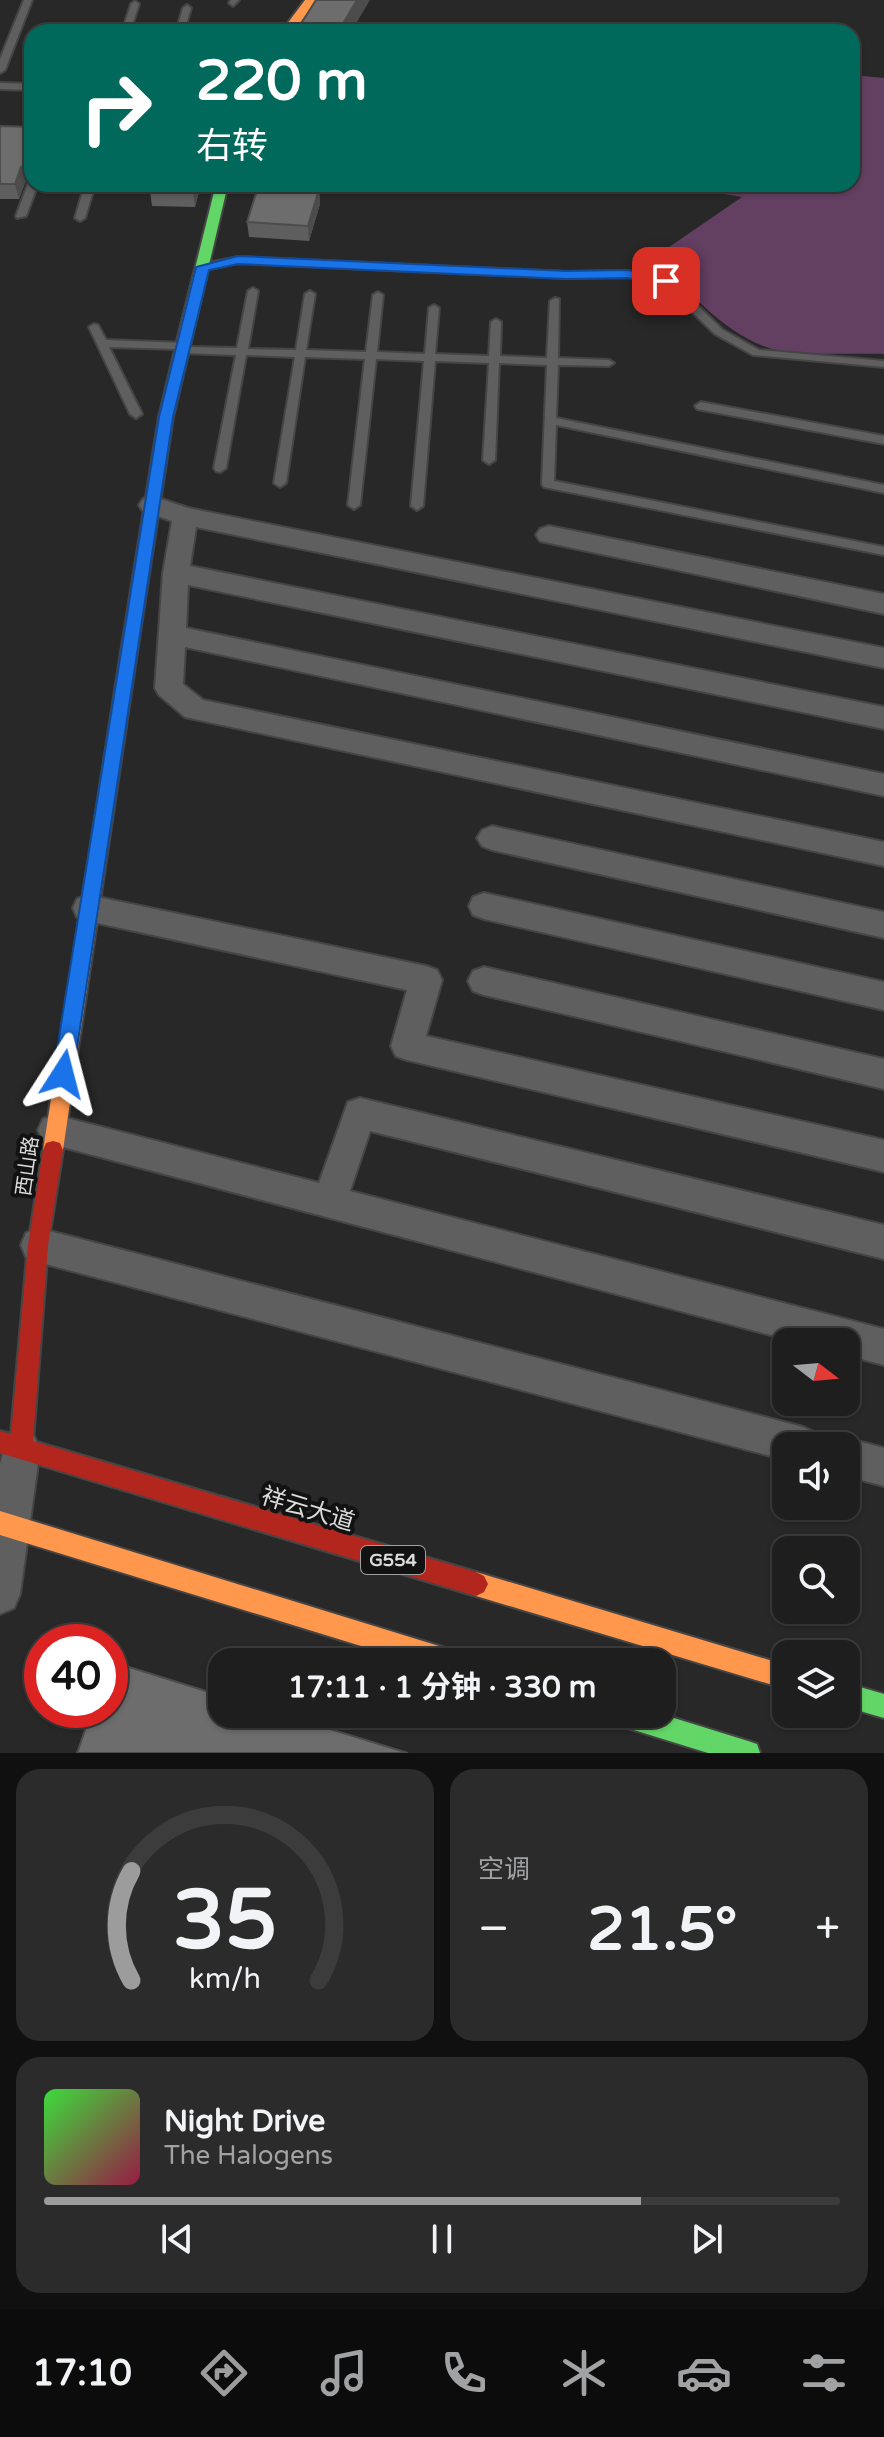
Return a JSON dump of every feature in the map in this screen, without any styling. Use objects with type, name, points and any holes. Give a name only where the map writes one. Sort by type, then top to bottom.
[{"type":"main road","points":[[293,24],[311,0]]},
{"type":"main road","name":"西山路","points":[[10,1446],[88,908],[166,417],[220,192]]},
{"type":"main road","name":"祥云大道","points":[[10,1446],[772,1673]]},
{"type":"main road","points":[[5,1525],[406,1648]]},
{"type":"main road","points":[[860,1699],[884,1706]]},
{"type":"main road","points":[[667,1728],[748,1753]]},
{"type":"street","points":[[152,505],[185,516],[884,658]]},
{"type":"street","points":[[185,516],[176,573],[169,688],[195,709],[884,854]]},
{"type":"street","points":[[549,535],[884,604]]},
{"type":"street","points":[[176,573],[884,718]]},
{"type":"street","points":[[173,635],[884,785]]},
{"type":"street","points":[[492,838],[884,925]]},
{"type":"street","points":[[484,906],[884,996]]},
{"type":"street","points":[[88,908],[426,980],[407,1046],[884,1156]]},
{"type":"street","points":[[484,981],[884,1074]]},
{"type":"street","points":[[329,1202],[360,1113],[884,1242]]},
{"type":"street","points":[[55,1130],[884,1347]]},
{"type":"street","points":[[38,1245],[772,1438]]},
{"type":"street","points":[[0,1594],[10,1446]]},
{"type":"street","points":[[860,1461],[884,1467]]},
{"type":"lane","points":[[0,70],[28,0]]},
{"type":"lane","points":[[129,24],[135,4]]},
{"type":"lane","points":[[182,24],[187,8]]},
{"type":"lane","points":[[0,86],[24,87]]},
{"type":"lane","points":[[21,216],[30,192]]},
{"type":"lane","points":[[80,218],[88,192]]},
{"type":"lane","points":[[203,267],[238,260],[566,275],[627,274],[666,281],[719,332],[757,353],[884,364]]},
{"type":"lane","points":[[220,468],[253,291]]},
{"type":"lane","points":[[280,483],[310,294]]},
{"type":"lane","points":[[354,505],[378,295]]},
{"type":"lane","points":[[555,301],[548,484],[884,551]]},
{"type":"lane","points":[[417,506],[434,308]]},
{"type":"lane","points":[[489,460],[496,322]]},
{"type":"lane","points":[[94,327],[136,414]]},
{"type":"lane","points":[[101,343],[242,352],[609,363]]},
{"type":"lane","points":[[701,406],[884,440]]},
{"type":"lane","points":[[550,420],[884,489]]},
{"type":"shaded area","points":[[860,76],[884,78],[884,354],[772,349],[739,334],[694,297],[659,254],[742,197],[714,192],[860,192]]},
{"type":"building","points":[[316,0],[357,0],[343,24],[301,24]]},
{"type":"building","points":[[0,126],[24,127],[24,165],[15,184],[0,184]]},
{"type":"building","points":[[256,192],[318,192],[308,226],[247,222]]},
{"type":"building","points":[[128,1667],[208,1692],[208,1728],[327,1728],[408,1753],[77,1753],[86,1728],[128,1728]]},
{"type":"traffic: fast","points":[[186,333],[220,192]]},
{"type":"traffic: fast","points":[[860,1699],[884,1706]]},
{"type":"traffic: fast","points":[[667,1728],[748,1753]]},
{"type":"traffic: slow","points":[[293,24],[311,0]]},
{"type":"traffic: slow","points":[[53,1150],[129,652]]},
{"type":"traffic: slow","points":[[0,1523],[406,1648]]},
{"type":"traffic: slow","points":[[476,1584],[772,1673]]},
{"type":"traffic: jam","points":[[129,652],[166,417],[186,333]]},
{"type":"traffic: jam","points":[[21,1449],[38,1245],[53,1150]]},
{"type":"traffic: jam","points":[[0,1442],[476,1584]]},
{"type":"route","points":[[63,1074],[166,417],[203,267],[238,260],[401,265],[566,275],[627,274],[666,281]]}]
